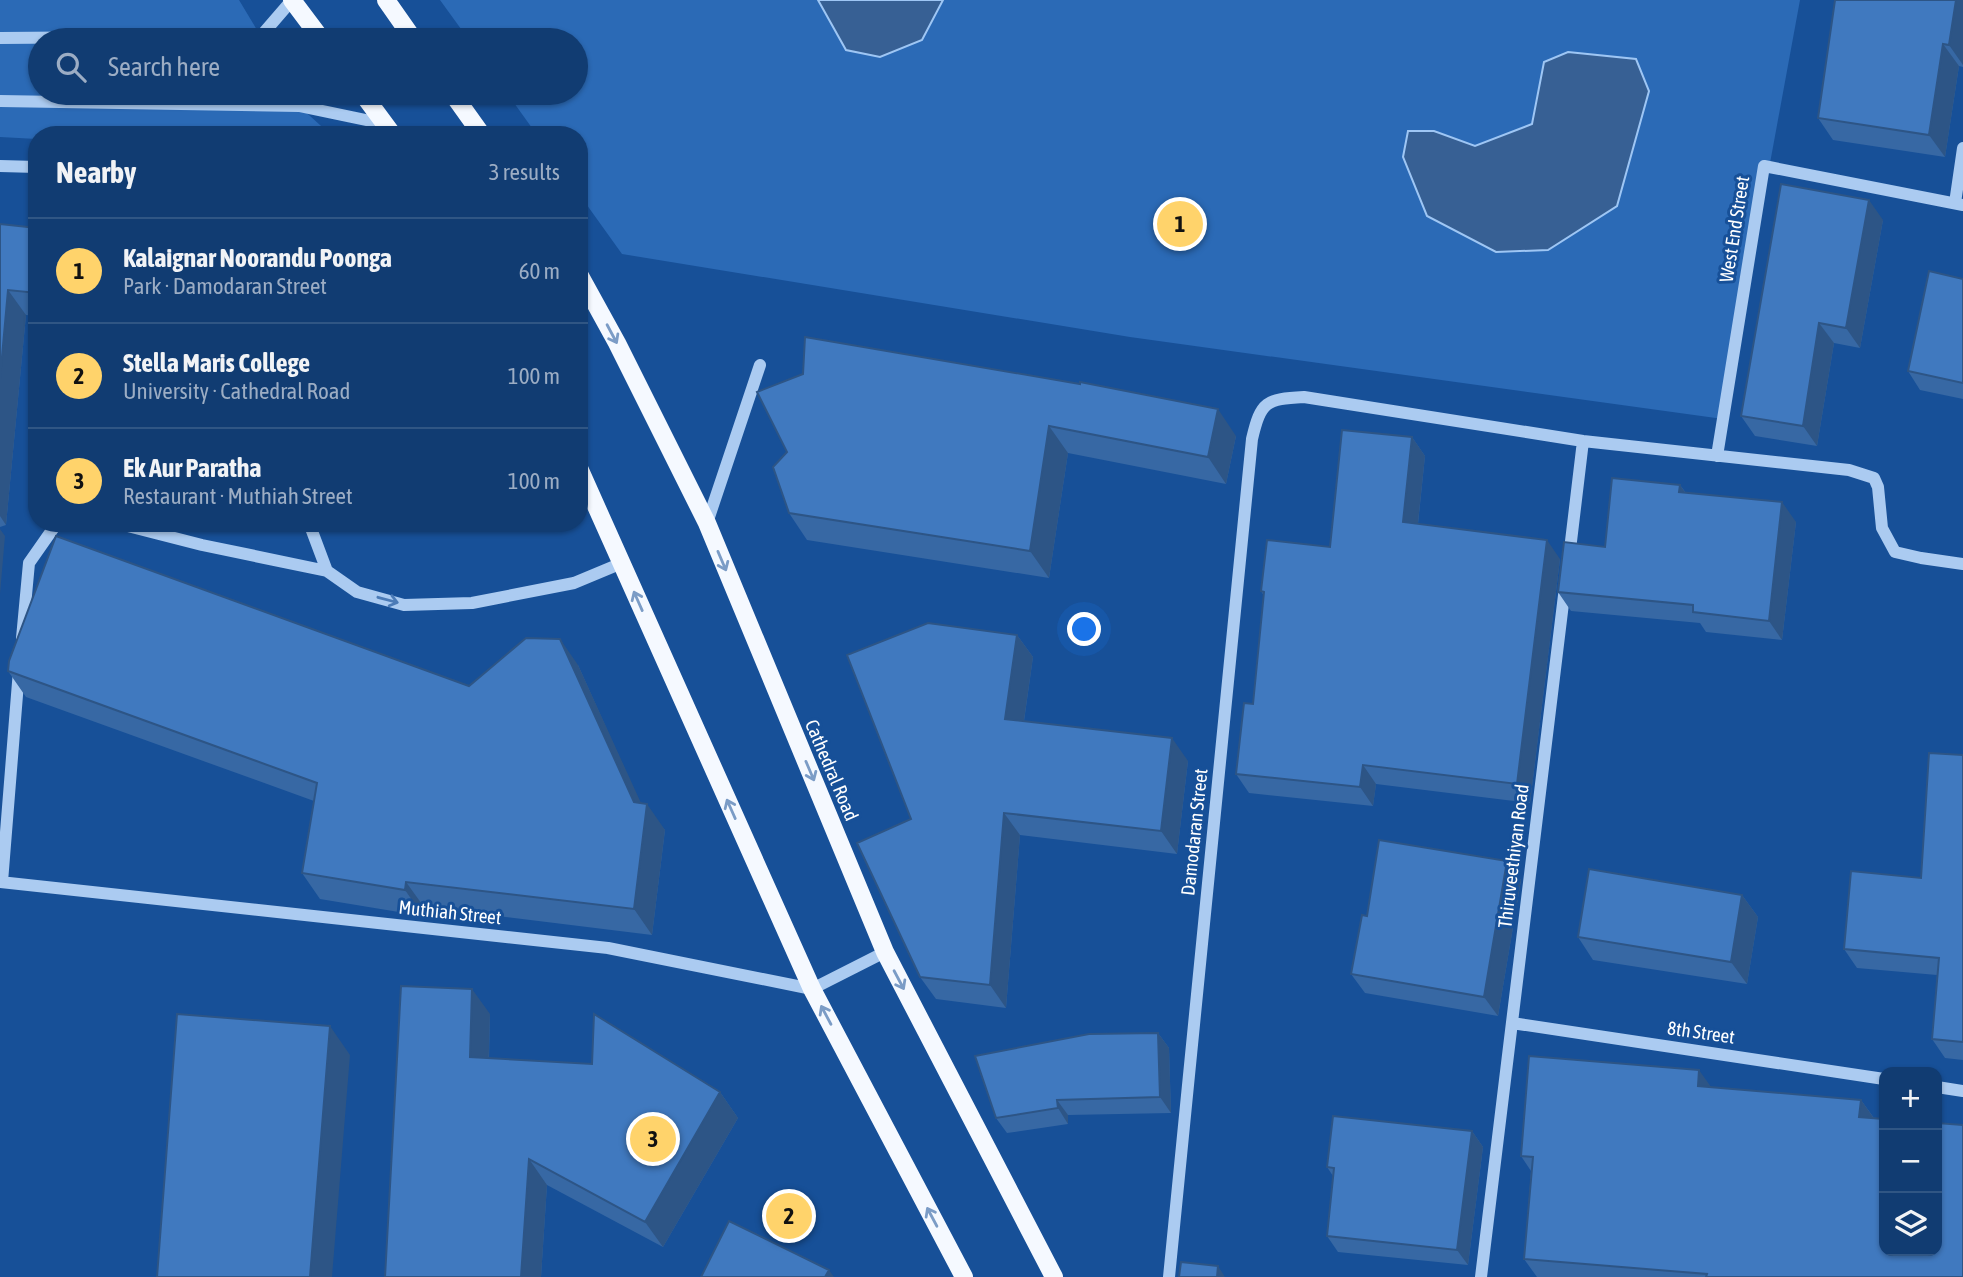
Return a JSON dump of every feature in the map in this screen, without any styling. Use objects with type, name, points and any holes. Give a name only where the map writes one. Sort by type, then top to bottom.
[{"type":"main road","points":[[292,0],[313,28]]},
{"type":"main road","points":[[386,0],[406,28]]},
{"type":"main road","points":[[371,105],[387,126]]},
{"type":"main road","points":[[461,105],[476,126]]},
{"type":"main road","name":"Cathedral Road","points":[[588,290],[707,523],[885,952],[1054,1277]]},
{"type":"main road","points":[[588,488],[812,989],[964,1277]]},
{"type":"street","points":[[268,28],[292,0]]},
{"type":"street","points":[[0,38],[28,38]]},
{"type":"street","points":[[0,101],[28,101]]},
{"type":"street","points":[[239,105],[299,106],[377,126]]},
{"type":"street","points":[[1959,204],[1963,148]]},
{"type":"street","points":[[0,166],[28,167]]},
{"type":"street","name":"West End Street","points":[[1717,456],[1764,166],[1959,204]]},
{"type":"street","points":[[707,523],[760,365]]},
{"type":"street","name":"Damodaran Street","points":[[1169,1277],[1252,439],[1258,413],[1275,399],[1304,397],[1583,441]]},
{"type":"street","points":[[1568,566],[1583,441],[1849,470],[1874,478],[1878,487],[1882,528],[1895,552],[1963,564]]},
{"type":"street","points":[[1,882],[29,564],[51,532]]},
{"type":"street","points":[[151,532],[327,571],[356,592],[404,605],[472,603],[574,583],[622,564]]},
{"type":"street","points":[[312,532],[327,571]]},
{"type":"street","name":"Thiruveethiyan Road","points":[[1481,1277],[1566,579]]},
{"type":"street","name":"Muthiah Street","points":[[1,882],[608,948],[812,989]]},
{"type":"street","points":[[812,989],[885,952]]},
{"type":"street","name":"8th Street","points":[[1512,1023],[1879,1078]]},
{"type":"street","points":[[1942,1088],[1963,1091]]},
{"type":"shaded area","points":[[0,0],[239,0],[256,28],[28,28],[28,105],[298,105],[321,126],[28,126],[28,139],[0,137]]},
{"type":"shaded area","points":[[440,0],[1800,0],[1723,419],[1130,337],[622,254],[588,207],[588,126],[531,126],[516,105],[588,105],[588,28],[460,28]]},
{"type":"shaded area","points":[[818,0],[943,0],[922,40],[880,57],[846,50]]},
{"type":"shaded area","points":[[1568,52],[1636,59],[1649,91],[1617,206],[1548,250],[1496,252],[1427,216],[1403,157],[1408,131],[1434,131],[1475,146],[1532,124],[1544,62]]},
{"type":"building","points":[[1835,0],[1956,0],[1949,45],[1943,44],[1929,135],[1818,118]]},
{"type":"building","points":[[1781,184],[1869,200],[1846,328],[1819,323],[1803,426],[1741,416]]},
{"type":"building","points":[[0,224],[28,227],[28,292],[8,290],[0,379]]},
{"type":"building","points":[[1929,271],[1963,279],[1963,383],[1908,371]]},
{"type":"building","points":[[805,337],[1080,382],[1218,409],[1208,457],[1049,426],[1030,551],[789,513],[773,467],[787,452],[757,392],[803,374]]},
{"type":"building","points":[[1342,430],[1412,437],[1403,522],[1547,540],[1517,784],[1363,765],[1360,787],[1236,774],[1244,703],[1253,704],[1267,540],[1330,547]]},
{"type":"building","points":[[1612,478],[1680,485],[1679,492],[1782,502],[1769,621],[1693,612],[1693,605],[1558,592],[1564,542],[1605,547]]},
{"type":"building","points":[[56,536],[469,686],[526,638],[560,639],[634,802],[647,804],[634,909],[406,882],[405,890],[302,873],[317,783],[8,671],[9,661]]},
{"type":"building","points":[[928,623],[1017,635],[1005,719],[1172,738],[1161,831],[1004,813],[990,985],[920,977],[857,843],[911,819],[847,655]]},
{"type":"building","points":[[1929,753],[1963,755],[1963,1042],[1932,1039],[1939,958],[1844,949],[1851,871],[1921,878]]},
{"type":"building","points":[[1379,840],[1507,861],[1484,997],[1351,974],[1362,915],[1367,916]]},
{"type":"building","points":[[1589,869],[1742,895],[1731,962],[1578,937]]},
{"type":"building","points":[[401,986],[472,989],[470,1057],[592,1064],[594,1014],[720,1092],[645,1222],[529,1159],[521,1277],[385,1277]]},
{"type":"building","points":[[177,1014],[330,1026],[310,1277],[157,1277]]},
{"type":"building","points":[[1158,1033],[1160,1097],[1057,1100],[1058,1108],[996,1118],[975,1056],[1089,1034]]},
{"type":"building","points":[[1529,1056],[1699,1070],[1698,1086],[1861,1100],[1859,1117],[1879,1119],[1879,1256],[1942,1256],[1942,1123],[1963,1125],[1963,1277],[1706,1277],[1707,1274],[1524,1259],[1533,1157],[1521,1156]]},
{"type":"building","points":[[1333,1116],[1472,1131],[1457,1250],[1327,1236],[1334,1168],[1327,1167]]},
{"type":"building","points":[[729,1221],[829,1270],[825,1277],[701,1277]]},
{"type":"building","points":[[1181,1262],[1218,1266],[1217,1277],[1179,1277]]},
{"type":"place","name":"Kalaignar Noorandu Poonga","points":[[1180,224]]},
{"type":"place","name":"Ek Aur Paratha","points":[[653,1139]]},
{"type":"place","name":"Stella Maris College","points":[[789,1216]]}]
